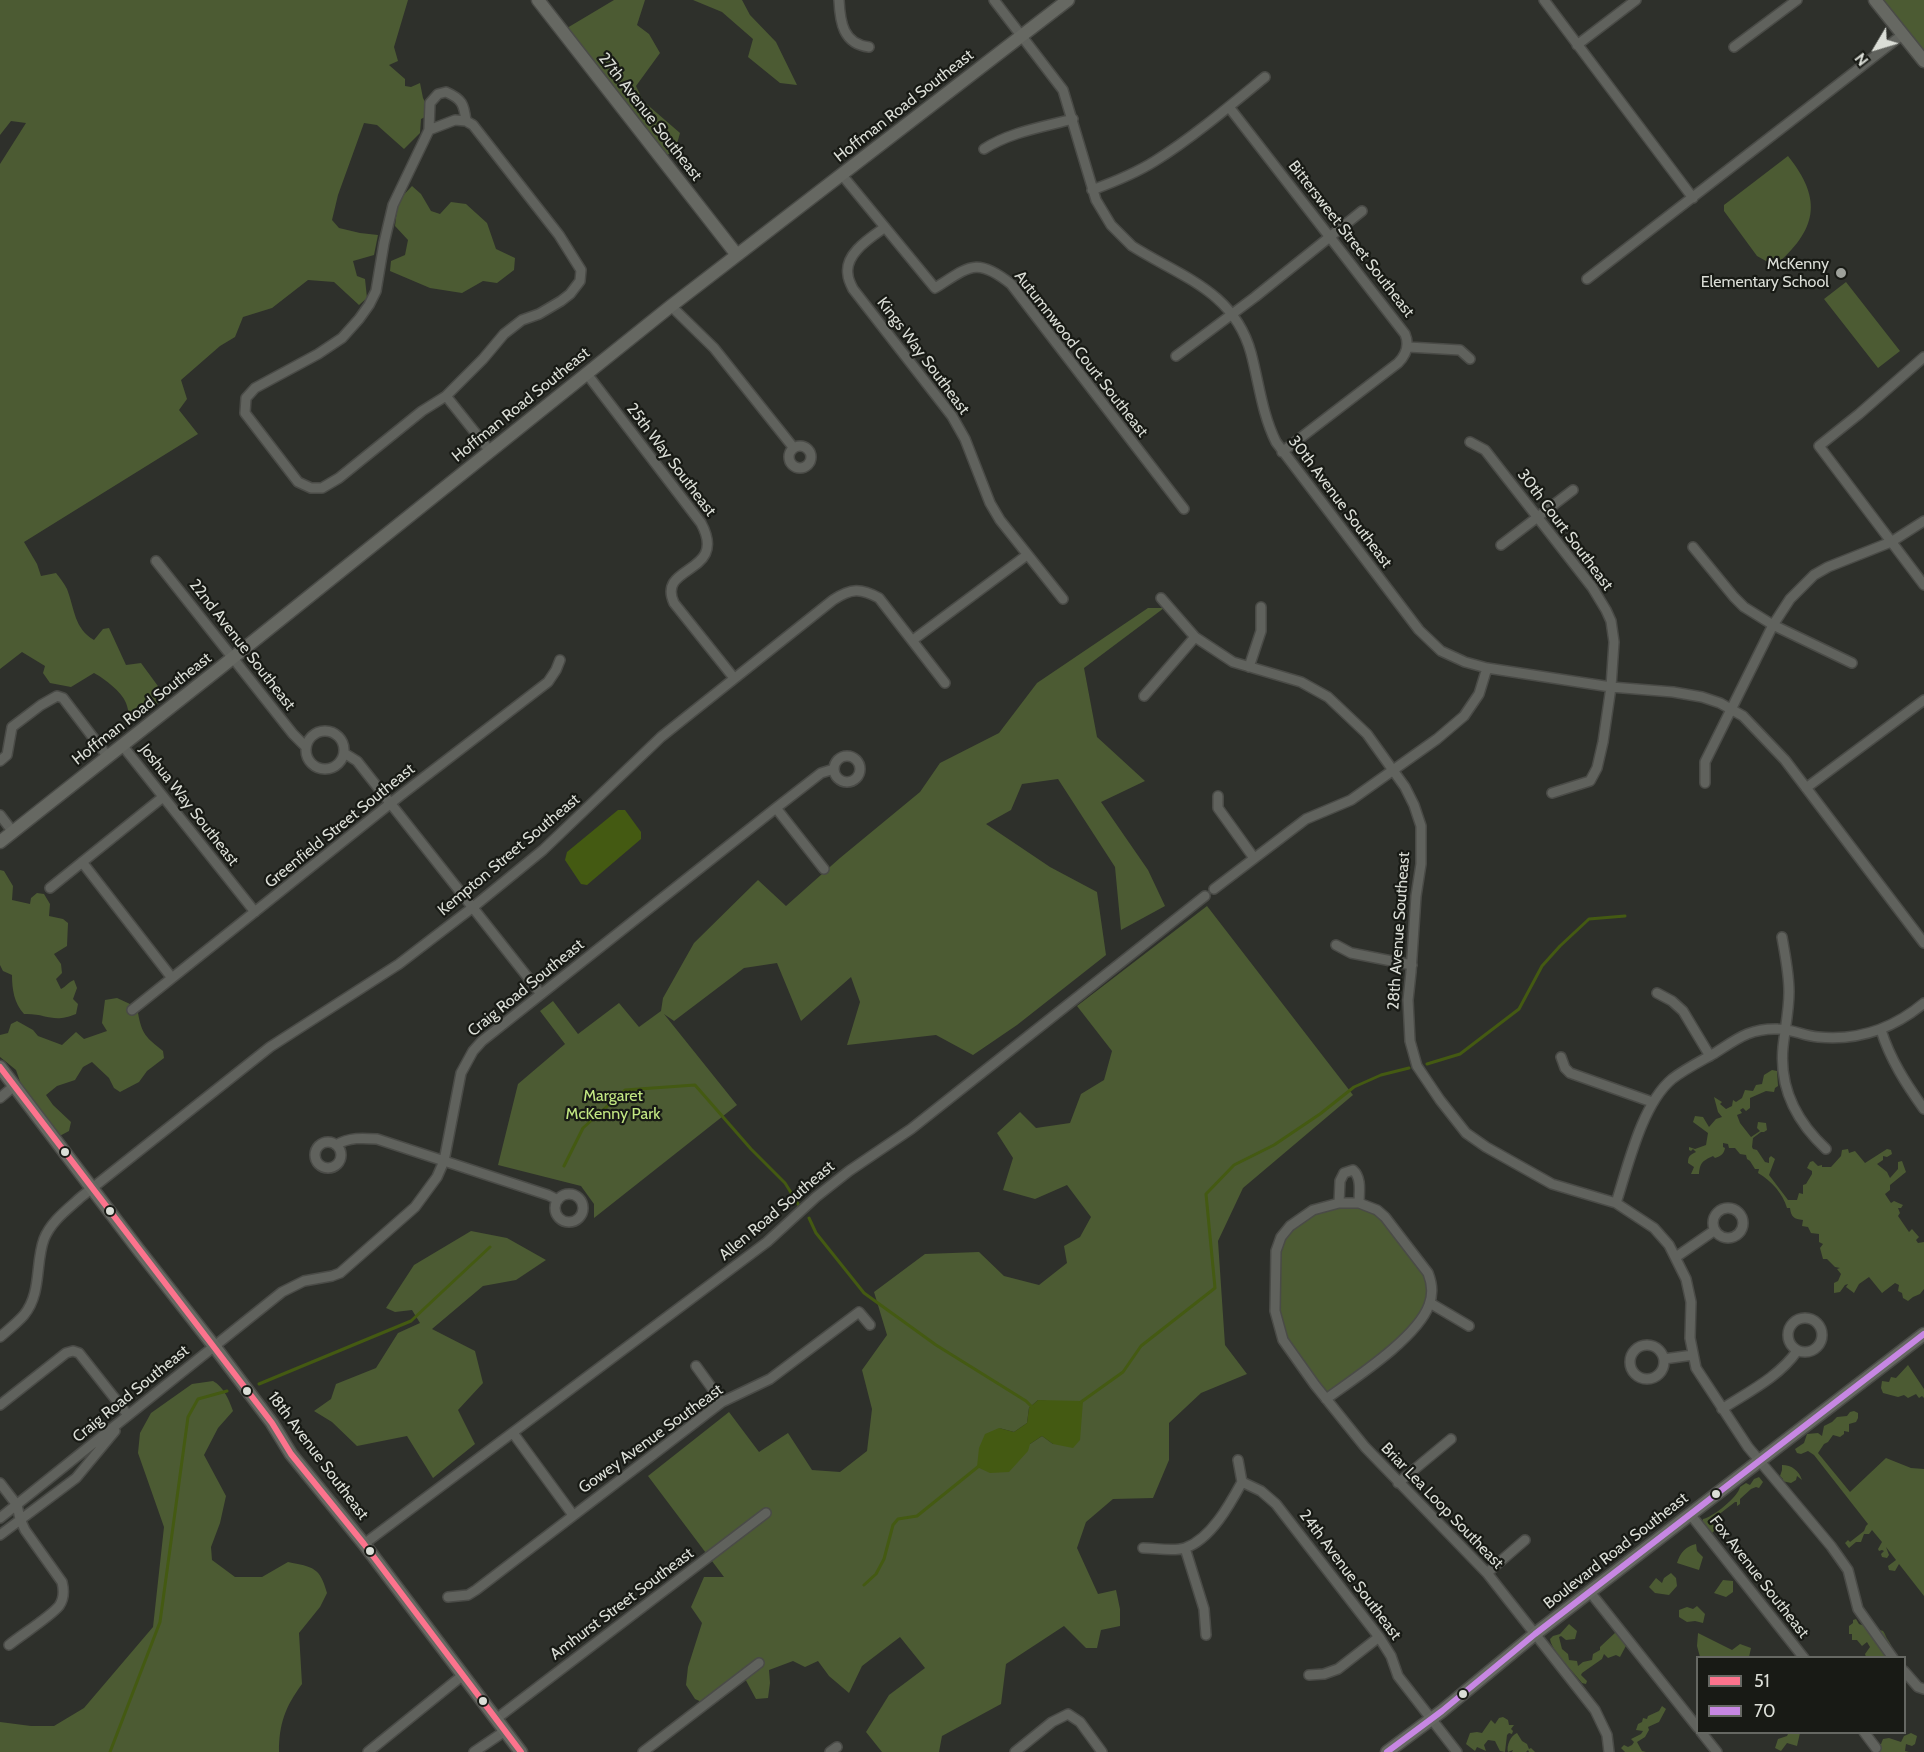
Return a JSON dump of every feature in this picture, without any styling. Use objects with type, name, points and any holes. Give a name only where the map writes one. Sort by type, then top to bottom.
[{"type":"street","name":"27th Avenue Southeast","points":[[538,0],[737,255]]},
{"type":"street","points":[[839,0],[840,21],[849,39],[869,47]]},
{"type":"street","name":"30th Avenue Southeast","points":[[994,0],[1063,90],[1092,190],[1104,215],[1122,238],[1146,255],[1208,290],[1233,313],[1247,340],[1268,426],[1282,452],[1434,647],[1465,662],[1487,668],[1611,687],[1673,692],[1702,697],[1731,708],[1743,716],[1785,760],[1924,944]]},
{"type":"street","name":"Hoffman Road Southeast","points":[[0,842],[671,306],[1068,0]]},
{"type":"street","points":[[1544,0],[1693,198]]},
{"type":"street","points":[[1577,45],[1636,0]]},
{"type":"street","points":[[1734,47],[1797,0]]},
{"type":"street","points":[[1875,0],[1924,61]]},
{"type":"street","points":[[1587,279],[1902,35]]},
{"type":"street","points":[[1092,190],[1156,160],[1229,107],[1264,77]]},
{"type":"street","points":[[429,130],[455,120],[466,121],[473,125],[559,235],[581,270],[580,281],[561,301],[540,314],[522,320],[504,334],[446,396],[423,411],[339,478],[321,488],[311,488],[298,482],[245,413],[246,398],[255,388],[318,354],[342,338],[369,305],[376,291],[393,204],[429,130],[430,102],[438,94],[446,93],[456,97],[465,107],[466,121]]},
{"type":"street","name":"Bittersweet Street Southeast","points":[[1229,107],[1405,334],[1408,347]]},
{"type":"street","points":[[984,149],[994,142],[1013,135],[1073,119]]},
{"type":"street","points":[[842,175],[884,228]]},
{"type":"street","points":[[1176,356],[1362,211]]},
{"type":"street","name":"Autumnwood Court Southeast","points":[[884,228],[935,288],[968,268],[979,266],[994,271],[1011,284],[1184,509]]},
{"type":"street","name":"Kings Way Southeast","points":[[884,228],[864,243],[850,259],[847,274],[853,289],[952,416],[973,457],[990,502],[1000,520],[1063,599]]},
{"type":"street","points":[[671,306],[714,348],[794,447]]},
{"type":"street","points":[[1282,452],[1398,363],[1408,347],[1460,350],[1470,359]]},
{"type":"street","points":[[1924,357],[1819,446],[1924,585]]},
{"type":"street","name":"25th Way Southeast","points":[[586,374],[701,523],[707,535],[709,543],[706,552],[701,559],[674,581],[671,597],[734,678]]},
{"type":"street","points":[[446,396],[490,451]]},
{"type":"street","name":"30th Court Southeast","points":[[1470,442],[1485,450],[1592,587],[1611,621],[1614,642],[1611,687],[1597,768],[1590,781],[1552,794]]},
{"type":"street","points":[[1501,545],[1573,490]]},
{"type":"street","points":[[1705,783],[1705,762],[1773,625],[1790,599],[1814,575],[1828,567],[1891,542],[1924,521]]},
{"type":"street","points":[[1693,546],[1744,607],[1773,625],[1852,663]]},
{"type":"street","points":[[913,640],[1027,555]]},
{"type":"street","name":"22nd Avenue Southeast","points":[[156,561],[293,734],[306,747],[309,761],[322,769],[336,766],[344,753]]},
{"type":"street","name":"Kempton Street Southeast","points":[[0,1337],[25,1314],[34,1296],[42,1248],[49,1230],[60,1216],[270,1047],[399,964],[472,908],[543,850],[662,737],[832,600],[843,593],[854,590],[867,591],[879,598],[945,683]]},
{"type":"street","name":"28th Avenue Southeast","points":[[1161,598],[1195,637],[1233,662],[1300,682],[1328,697],[1367,734],[1394,771],[1410,796],[1420,826],[1421,864],[1407,1000],[1412,1052],[1417,1066],[1466,1133],[1486,1147],[1552,1184],[1616,1203],[1654,1228],[1669,1245],[1686,1279],[1691,1302],[1690,1338],[1696,1368],[1759,1461],[1831,1546],[1848,1570],[1858,1609],[1892,1656]]},
{"type":"street","points":[[1250,667],[1261,631],[1261,607]]},
{"type":"street","points":[[1144,696],[1195,637]]},
{"type":"street","name":"Greenfield Street Southeast","points":[[132,1010],[548,682],[560,660]]},
{"type":"street","points":[[1214,889],[1306,819],[1351,800],[1394,771],[1464,716],[1479,694],[1487,668]]},
{"type":"street","points":[[0,761],[7,755],[12,727],[57,696],[63,698],[108,757]]},
{"type":"street","points":[[1806,788],[1924,700]]},
{"type":"street","points":[[306,747],[314,734],[328,731],[341,739],[344,753],[357,761],[541,994]]},
{"type":"street","name":"Joshua Way Southeast","points":[[122,745],[255,912]]},
{"type":"street","name":"Craig Road Southeast","points":[[0,1518],[214,1346],[293,1286],[304,1281],[332,1276],[347,1268],[415,1207],[437,1177],[444,1161],[457,1085],[466,1061],[482,1041],[821,773],[834,770]]},
{"type":"street","points":[[1218,796],[1218,808],[1254,858]]},
{"type":"street","points":[[50,888],[163,797]]},
{"type":"street","points":[[776,808],[824,869]]},
{"type":"street","points":[[0,815],[13,832]]},
{"type":"street","points":[[82,862],[172,978]]},
{"type":"street","name":"Allen Road Southeast","points":[[364,1544],[767,1242],[841,1177],[911,1129],[1205,896]]},
{"type":"street","points":[[1782,937],[1789,993],[1782,1057],[1783,1074],[1787,1092],[1802,1123],[1826,1149]]},
{"type":"street","points":[[1336,945],[1351,953],[1412,965]]},
{"type":"street","points":[[1657,993],[1672,1001],[1683,1011],[1710,1056]]},
{"type":"street","points":[[1616,1203],[1652,1102],[1671,1080],[1729,1043],[1752,1032],[1764,1029],[1786,1030],[1818,1038],[1865,1034],[1898,1022],[1924,1003]]},
{"type":"street","points":[[1881,1029],[1896,1067],[1924,1109]]},
{"type":"street","points":[[1561,1057],[1565,1068],[1570,1073],[1652,1102]]},
{"type":"street","name":"18th Avenue Southeast","points":[[0,1067],[272,1423],[291,1454],[364,1544],[520,1752]]},
{"type":"street","points":[[0,1098],[14,1086]]},
{"type":"street","points":[[336,1145],[356,1138],[377,1139],[558,1200]]},
{"type":"street","points":[[1339,1203],[1341,1177],[1344,1173],[1353,1170],[1359,1179],[1359,1203]]},
{"type":"street","name":"Briar Lea Loop Southeast","points":[[1430,1303],[1432,1282],[1428,1273],[1385,1217],[1377,1210],[1359,1203],[1339,1203],[1313,1210],[1300,1218],[1281,1237],[1276,1251],[1275,1311],[1283,1340],[1365,1447],[1487,1573],[1595,1710],[1607,1735],[1609,1752]]},
{"type":"street","points":[[1676,1257],[1715,1230]]},
{"type":"street","points":[[1326,1399],[1402,1340],[1430,1303],[1469,1326]]},
{"type":"street","name":"Gowey Avenue Southeast","points":[[448,1597],[468,1595],[476,1590],[722,1402],[770,1379],[859,1312],[870,1325]]},
{"type":"street","name":"Boulevard Road Southeast","points":[[1387,1752],[1535,1634],[1924,1334]]},
{"type":"street","points":[[0,1405],[66,1353],[73,1351],[79,1353],[128,1415]]},
{"type":"street","points":[[1722,1409],[1775,1374],[1790,1361],[1797,1351]]},
{"type":"street","points":[[1664,1359],[1693,1355]]},
{"type":"street","points":[[696,1366],[722,1402]]},
{"type":"street","points":[[0,1535],[76,1478],[114,1433],[119,1423]]},
{"type":"street","points":[[513,1433],[573,1515]]},
{"type":"street","points":[[1398,1483],[1452,1439]]},
{"type":"street","points":[[1143,1548],[1185,1548],[1209,1530],[1221,1517],[1242,1482],[1238,1460]]},
{"type":"street","name":"24th Avenue Southeast","points":[[1242,1482],[1261,1491],[1276,1504],[1379,1637],[1391,1656],[1398,1676],[1457,1752]]},
{"type":"street","points":[[0,1483],[17,1504],[25,1530],[62,1582],[63,1595],[59,1605],[9,1645]]},
{"type":"street","name":"Amhurst Street Southeast","points":[[496,1719],[766,1513]]},
{"type":"street","name":"Fox Avenue Southeast","points":[[1690,1514],[1802,1656]]},
{"type":"street","points":[[1487,1573],[1526,1540]]},
{"type":"street","points":[[1185,1548],[1204,1609],[1206,1635]]},
{"type":"street","points":[[1590,1592],[1696,1725]]},
{"type":"street","points":[[1309,1675],[1324,1674],[1338,1669],[1379,1637]]},
{"type":"street","points":[[644,1752],[759,1663]]},
{"type":"street","points":[[1906,1672],[1918,1687],[1924,1689]]},
{"type":"street","points":[[368,1752],[463,1675]]},
{"type":"street","points":[[1015,1752],[1052,1722],[1068,1714],[1080,1722],[1102,1752]]},
{"type":"street","points":[[474,1752],[505,1731]]},
{"type":"street","points":[[1703,1734],[1717,1752]]},
{"type":"street","points":[[1866,1734],[1876,1748]]},
{"type":"green space","points":[[0,0],[408,0],[394,47],[398,61],[389,65],[405,79],[405,86],[411,87],[420,83],[423,98],[431,114],[421,119],[420,133],[404,149],[377,125],[364,123],[338,195],[332,220],[339,228],[378,235],[374,255],[353,261],[357,276],[365,279],[367,298],[359,305],[334,282],[308,280],[272,308],[243,317],[235,337],[220,346],[181,380],[187,399],[179,410],[198,434],[24,542],[41,576],[56,573],[67,589],[82,630],[94,640],[103,629],[109,628],[126,665],[141,663],[166,697],[133,722],[121,695],[108,682],[94,673],[71,687],[50,683],[43,673],[45,666],[22,652],[0,669],[0,164],[26,123],[11,121],[0,135]]},
{"type":"green space","points":[[614,0],[645,0],[637,25],[649,34],[660,53],[636,86],[643,101],[680,133],[675,151],[661,158],[562,31]]},
{"type":"green space","points":[[693,0],[742,0],[750,15],[776,42],[797,85],[780,83],[748,57],[753,39],[722,12]]},
{"type":"green space","points":[[1882,0],[1924,0],[1924,54]]},
{"type":"green space","points":[[1788,156],[1807,187],[1811,201],[1810,214],[1807,227],[1799,240],[1775,266],[1757,256],[1724,211],[1724,205]]},
{"type":"green space","points":[[412,186],[421,194],[431,211],[440,214],[451,202],[466,204],[487,223],[496,249],[515,258],[514,270],[497,283],[483,281],[462,293],[430,288],[390,271],[391,261],[405,255],[408,240],[395,226],[398,201]]},
{"type":"green space","points":[[1846,282],[1900,351],[1878,368],[1824,299]]},
{"type":"green space","name":"Margaret McKenny Park","points":[[1148,608],[1164,608],[1084,668],[1097,737],[1145,781],[1101,802],[1148,870],[1165,906],[1121,930],[1115,867],[1058,779],[1022,784],[1011,810],[986,824],[1050,867],[1097,892],[1106,955],[1017,1025],[973,1055],[936,1035],[847,1045],[860,1002],[851,977],[801,1021],[777,963],[744,968],[674,1021],[664,1014],[737,1105],[594,1218],[594,1204],[581,1186],[498,1165],[518,1084],[565,1044],[540,1011],[553,1001],[578,1034],[619,1003],[639,1027],[661,1011],[663,998],[694,943],[758,880],[786,906],[920,792],[940,763],[999,733],[1037,683]]},
{"type":"green space","points":[[0,870],[4,871],[13,886],[12,900],[30,904],[31,898],[37,893],[44,894],[50,904],[49,916],[63,919],[68,923],[67,946],[54,954],[61,964],[62,973],[56,979],[61,989],[74,980],[77,988],[73,999],[78,1004],[76,1014],[55,1018],[24,1014],[18,1005],[13,991],[12,975],[3,971],[0,965]]},
{"type":"green space","points":[[1207,906],[1353,1095],[1243,1188],[1218,1241],[1225,1345],[1247,1374],[1201,1393],[1169,1423],[1169,1460],[1153,1498],[1113,1499],[1086,1522],[1077,1548],[1098,1594],[1116,1590],[1120,1609],[1120,1626],[1101,1630],[1097,1648],[1086,1648],[1064,1626],[1006,1664],[1001,1704],[942,1736],[939,1752],[882,1752],[866,1732],[889,1695],[925,1668],[900,1637],[862,1666],[849,1693],[829,1676],[818,1661],[805,1667],[793,1661],[769,1670],[768,1698],[756,1699],[743,1675],[706,1704],[695,1699],[686,1685],[688,1667],[702,1623],[691,1607],[704,1577],[724,1577],[648,1476],[729,1412],[759,1452],[788,1433],[812,1470],[840,1472],[867,1451],[872,1409],[862,1370],[887,1335],[874,1292],[925,1254],[979,1252],[1004,1276],[1039,1285],[1067,1263],[1064,1246],[1080,1237],[1091,1217],[1067,1185],[1035,1199],[1003,1190],[1013,1158],[997,1133],[1020,1112],[1036,1128],[1070,1123],[1081,1094],[1104,1080],[1112,1051],[1077,1006]],"holes":[[[1038,1400],[1057,1402],[1053,1444],[1042,1436],[1030,1444],[999,1428],[1014,1432],[1027,1423],[1029,1408]]]},
{"type":"green space","points":[[117,998],[130,1004],[131,1008],[138,1013],[143,1031],[163,1051],[164,1058],[147,1071],[139,1082],[120,1092],[92,1062],[83,1067],[75,1080],[57,1086],[46,1095],[71,1122],[69,1131],[54,1139],[23,1090],[16,1070],[0,1057],[0,1035],[8,1033],[11,1024],[17,1021],[33,1030],[38,1036],[62,1045],[76,1032],[84,1039],[107,1031],[102,1023],[105,1000]]},
{"type":"green space","points":[[1772,1070],[1777,1071],[1778,1086],[1774,1092],[1766,1091],[1750,1098],[1750,1108],[1746,1111],[1743,1108],[1740,1110],[1742,1113],[1737,1115],[1751,1137],[1760,1131],[1757,1128],[1758,1122],[1766,1123],[1767,1130],[1753,1138],[1752,1147],[1757,1150],[1765,1162],[1769,1163],[1771,1156],[1775,1159],[1769,1175],[1788,1200],[1797,1200],[1799,1193],[1803,1194],[1803,1185],[1812,1174],[1812,1171],[1807,1168],[1810,1162],[1813,1161],[1822,1167],[1831,1167],[1841,1156],[1842,1150],[1848,1149],[1849,1153],[1855,1151],[1865,1163],[1887,1149],[1891,1150],[1892,1154],[1887,1157],[1883,1156],[1883,1160],[1877,1164],[1887,1172],[1890,1178],[1898,1169],[1898,1162],[1902,1161],[1906,1172],[1890,1185],[1890,1190],[1885,1194],[1891,1203],[1894,1201],[1903,1205],[1898,1208],[1900,1213],[1898,1216],[1909,1232],[1912,1229],[1919,1237],[1916,1240],[1918,1243],[1924,1242],[1924,1289],[1920,1294],[1908,1301],[1903,1298],[1902,1293],[1898,1291],[1899,1285],[1895,1283],[1882,1293],[1869,1277],[1859,1284],[1854,1293],[1846,1287],[1848,1284],[1840,1292],[1834,1293],[1834,1283],[1838,1281],[1841,1274],[1837,1269],[1840,1268],[1835,1267],[1827,1259],[1823,1259],[1820,1248],[1823,1244],[1819,1242],[1819,1234],[1811,1233],[1808,1227],[1802,1226],[1803,1220],[1792,1215],[1790,1208],[1787,1208],[1776,1188],[1758,1173],[1759,1169],[1755,1169],[1746,1155],[1740,1154],[1735,1148],[1729,1148],[1728,1144],[1723,1143],[1725,1148],[1721,1156],[1715,1158],[1713,1156],[1702,1163],[1699,1174],[1691,1174],[1694,1167],[1688,1163],[1688,1159],[1696,1152],[1693,1149],[1689,1150],[1689,1147],[1695,1149],[1706,1145],[1708,1133],[1693,1122],[1695,1116],[1703,1117],[1709,1127],[1716,1119],[1722,1117],[1718,1112],[1714,1097],[1722,1102],[1720,1104],[1726,1109],[1732,1106],[1733,1100],[1736,1102],[1742,1098],[1745,1090],[1753,1091],[1756,1085],[1762,1084],[1764,1075]]},
{"type":"green space","points":[[1339,1203],[1377,1210],[1428,1273],[1432,1290],[1413,1329],[1326,1399],[1279,1329],[1276,1251],[1300,1218]]},
{"type":"green space","points":[[471,1231],[507,1238],[546,1260],[516,1280],[483,1286],[432,1329],[475,1351],[483,1383],[458,1410],[475,1444],[433,1478],[407,1436],[357,1446],[332,1422],[314,1411],[331,1399],[336,1384],[376,1368],[398,1333],[420,1323],[412,1310],[395,1312],[386,1308],[414,1265]]},
{"type":"green space","points":[[1908,1365],[1924,1389],[1924,1398],[1922,1396],[1919,1398],[1916,1394],[1908,1398],[1904,1395],[1898,1397],[1883,1393],[1882,1381],[1889,1382],[1891,1377],[1896,1378]]},
{"type":"green space","points":[[213,1381],[223,1390],[233,1411],[218,1428],[204,1455],[226,1496],[220,1523],[211,1547],[212,1560],[235,1577],[262,1577],[288,1562],[304,1565],[318,1573],[327,1593],[320,1607],[299,1633],[302,1684],[284,1716],[279,1752],[0,1752],[0,1722],[54,1726],[84,1708],[153,1627],[164,1527],[138,1453],[140,1433],[151,1413],[192,1384]]},
{"type":"green space","points":[[1854,1411],[1858,1413],[1858,1418],[1856,1422],[1849,1424],[1849,1432],[1844,1431],[1840,1437],[1833,1435],[1818,1453],[1850,1492],[1886,1458],[1911,1468],[1924,1469],[1924,1596],[1899,1564],[1895,1571],[1889,1570],[1888,1566],[1896,1560],[1886,1547],[1889,1555],[1887,1558],[1882,1557],[1881,1554],[1884,1551],[1878,1549],[1882,1542],[1872,1530],[1869,1534],[1864,1534],[1861,1542],[1856,1542],[1849,1548],[1845,1543],[1848,1540],[1850,1542],[1864,1531],[1868,1524],[1814,1455],[1808,1451],[1797,1453],[1795,1449],[1804,1443],[1807,1434],[1818,1433],[1822,1436],[1824,1426],[1837,1417],[1847,1416]]},
{"type":"green space","points":[[1782,1465],[1795,1469],[1802,1480],[1797,1476],[1796,1480],[1791,1483],[1782,1481],[1780,1476]]},
{"type":"green space","points":[[1759,1477],[1763,1482],[1759,1488],[1751,1489],[1740,1499],[1740,1504],[1737,1506],[1735,1502],[1713,1519],[1711,1522],[1716,1529],[1711,1534],[1708,1528],[1701,1527],[1703,1519],[1713,1515],[1724,1506],[1735,1496],[1740,1487],[1746,1483],[1750,1485],[1754,1479]]},
{"type":"green space","points":[[1696,1544],[1697,1551],[1703,1557],[1699,1570],[1677,1563],[1684,1550]]},
{"type":"green space","points":[[1671,1573],[1676,1578],[1677,1586],[1669,1595],[1655,1593],[1649,1587],[1656,1578],[1662,1583],[1664,1578]]},
{"type":"green space","points":[[1723,1580],[1733,1581],[1733,1592],[1726,1597],[1714,1593]]},
{"type":"green space","points":[[1697,1606],[1705,1614],[1703,1623],[1687,1622],[1679,1617],[1679,1610],[1687,1607],[1693,1609]]},
{"type":"green space","points":[[1856,1619],[1859,1624],[1883,1631],[1891,1644],[1890,1656],[1866,1656],[1870,1647],[1867,1642],[1862,1646],[1857,1640],[1852,1640],[1852,1634],[1849,1634],[1849,1626]]},
{"type":"green space","points":[[1569,1624],[1577,1631],[1575,1639],[1566,1640],[1559,1637],[1562,1649],[1568,1654],[1569,1660],[1577,1661],[1578,1666],[1592,1660],[1593,1654],[1600,1650],[1600,1647],[1617,1631],[1628,1642],[1620,1657],[1616,1655],[1608,1658],[1604,1654],[1602,1659],[1582,1673],[1581,1675],[1587,1681],[1586,1684],[1582,1683],[1559,1656],[1550,1639],[1560,1634]]},
{"type":"green space","points":[[1698,1633],[1732,1650],[1740,1644],[1751,1648],[1749,1656],[1700,1656],[1697,1646]]},
{"type":"green space","points":[[1662,1706],[1666,1709],[1659,1722],[1648,1727],[1649,1730],[1645,1737],[1637,1742],[1642,1751],[1646,1752],[1625,1752],[1621,1748],[1624,1745],[1628,1747],[1632,1745],[1634,1742],[1631,1739],[1643,1731],[1636,1730],[1638,1724],[1643,1718],[1647,1719],[1648,1716],[1659,1711]]},
{"type":"green space","points":[[1503,1717],[1508,1720],[1509,1725],[1514,1725],[1511,1729],[1512,1734],[1507,1735],[1505,1752],[1500,1751],[1495,1741],[1488,1740],[1484,1745],[1486,1751],[1477,1747],[1475,1751],[1466,1744],[1470,1733],[1482,1733],[1491,1720],[1495,1724],[1499,1718]]},
{"type":"green space","points":[[1517,1733],[1529,1749],[1535,1752],[1528,1750],[1512,1752],[1513,1750],[1508,1752],[1510,1741]]},
{"type":"green space","points":[[1911,1733],[1917,1736],[1915,1744],[1912,1746],[1906,1744],[1905,1751],[1909,1752],[1877,1752],[1878,1744],[1881,1744],[1883,1739],[1889,1738],[1901,1742],[1904,1736]]},
{"type":"green space","points":[[1788,1734],[1800,1734],[1797,1746],[1787,1743],[1781,1751],[1775,1748],[1778,1739]]},
{"type":"shaded area","points":[[618,810],[625,810],[641,832],[641,839],[587,885],[581,884],[565,860],[567,852]]},
{"type":"shaded area","points":[[1038,1400],[1083,1401],[1080,1440],[1073,1448],[1053,1444],[1042,1436],[1030,1444],[1028,1451],[1009,1472],[990,1473],[977,1467],[979,1448],[985,1434],[999,1428],[1014,1432],[1027,1423],[1029,1408]]},
{"type":"waterway","points":[[1427,1064],[1460,1054],[1519,1009],[1542,966],[1589,919],[1625,916]]},
{"type":"waterway","points":[[1081,1402],[1123,1372],[1141,1346],[1215,1288],[1206,1194],[1234,1165],[1274,1145],[1320,1114],[1354,1087],[1381,1075],[1409,1068]]},
{"type":"waterway","points":[[564,1166],[583,1128],[625,1090],[695,1085],[751,1149],[785,1183],[800,1207]]},
{"type":"waterway","points":[[809,1218],[816,1233],[864,1293],[936,1345],[1026,1401],[1033,1408]]},
{"type":"waterway","points":[[259,1384],[411,1321],[490,1247]]},
{"type":"waterway","points":[[110,1752],[160,1622],[188,1417],[198,1399],[227,1391]]},
{"type":"waterway","points":[[864,1585],[876,1574],[884,1559],[893,1525],[898,1519],[917,1516],[979,1466]]},
{"type":"transit line","name":"51","points":[[0,1067],[272,1423],[291,1454],[364,1544],[521,1752]]},
{"type":"transit line","name":"70","points":[[1387,1752],[1442,1711],[1535,1634],[1924,1334]]},
{"type":"place","name":"McKenny Elementary School","points":[[1841,273]]}]
